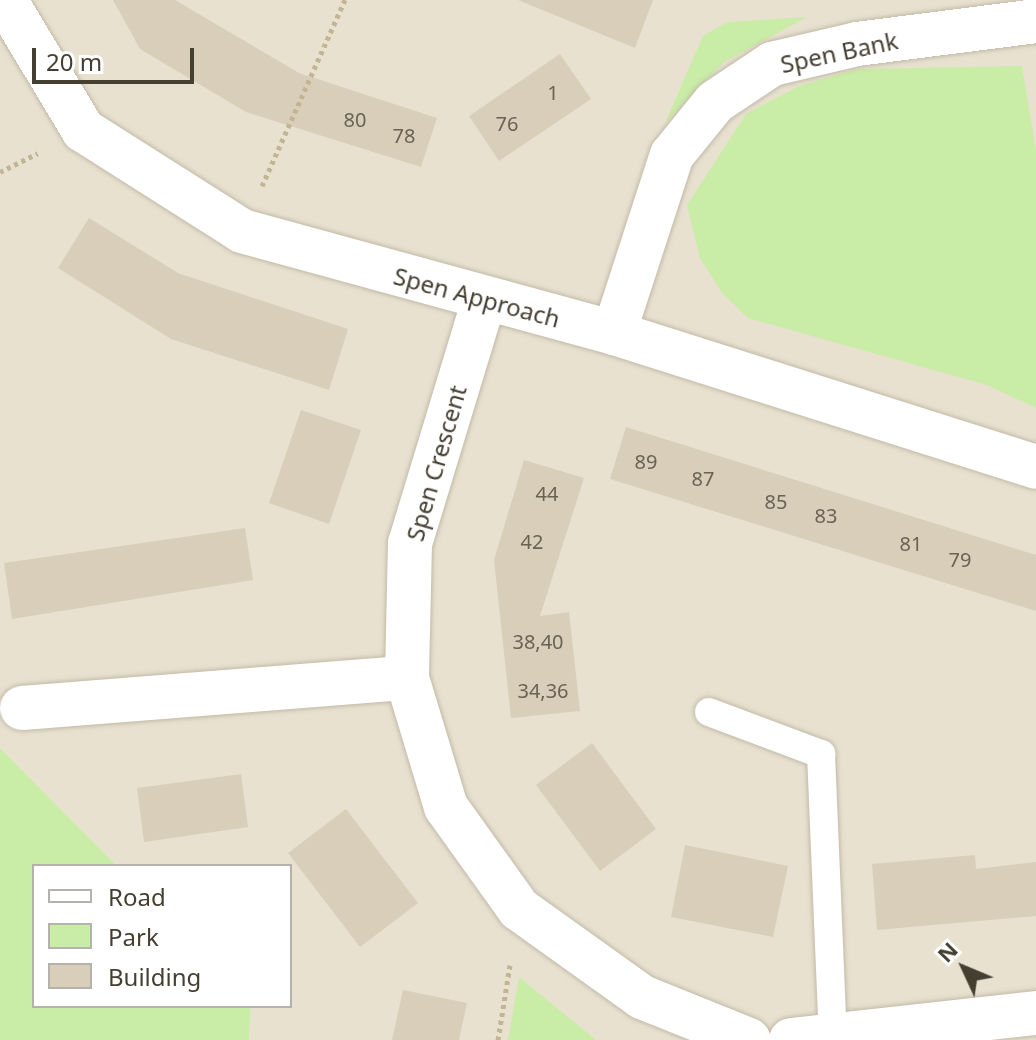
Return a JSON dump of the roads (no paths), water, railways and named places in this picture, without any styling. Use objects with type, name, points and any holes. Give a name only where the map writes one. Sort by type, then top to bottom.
[{"type":"street","name":"Spen Approach","points":[[5,0],[83,130],[242,231],[484,300],[614,333],[1036,467]]},
{"type":"street","name":"Spen Bank","points":[[614,333],[672,155],[715,102],[772,64],[857,44],[1036,21]]},
{"type":"street","name":"Spen Crescent","points":[[484,300],[410,543],[407,678],[446,807],[519,909],[642,997],[749,1040]]},
{"type":"street","points":[[22,708],[407,678]]},
{"type":"street","points":[[812,1038],[1036,1013]]},
{"type":"lane","points":[[709,712],[821,754],[812,1038]]}]
